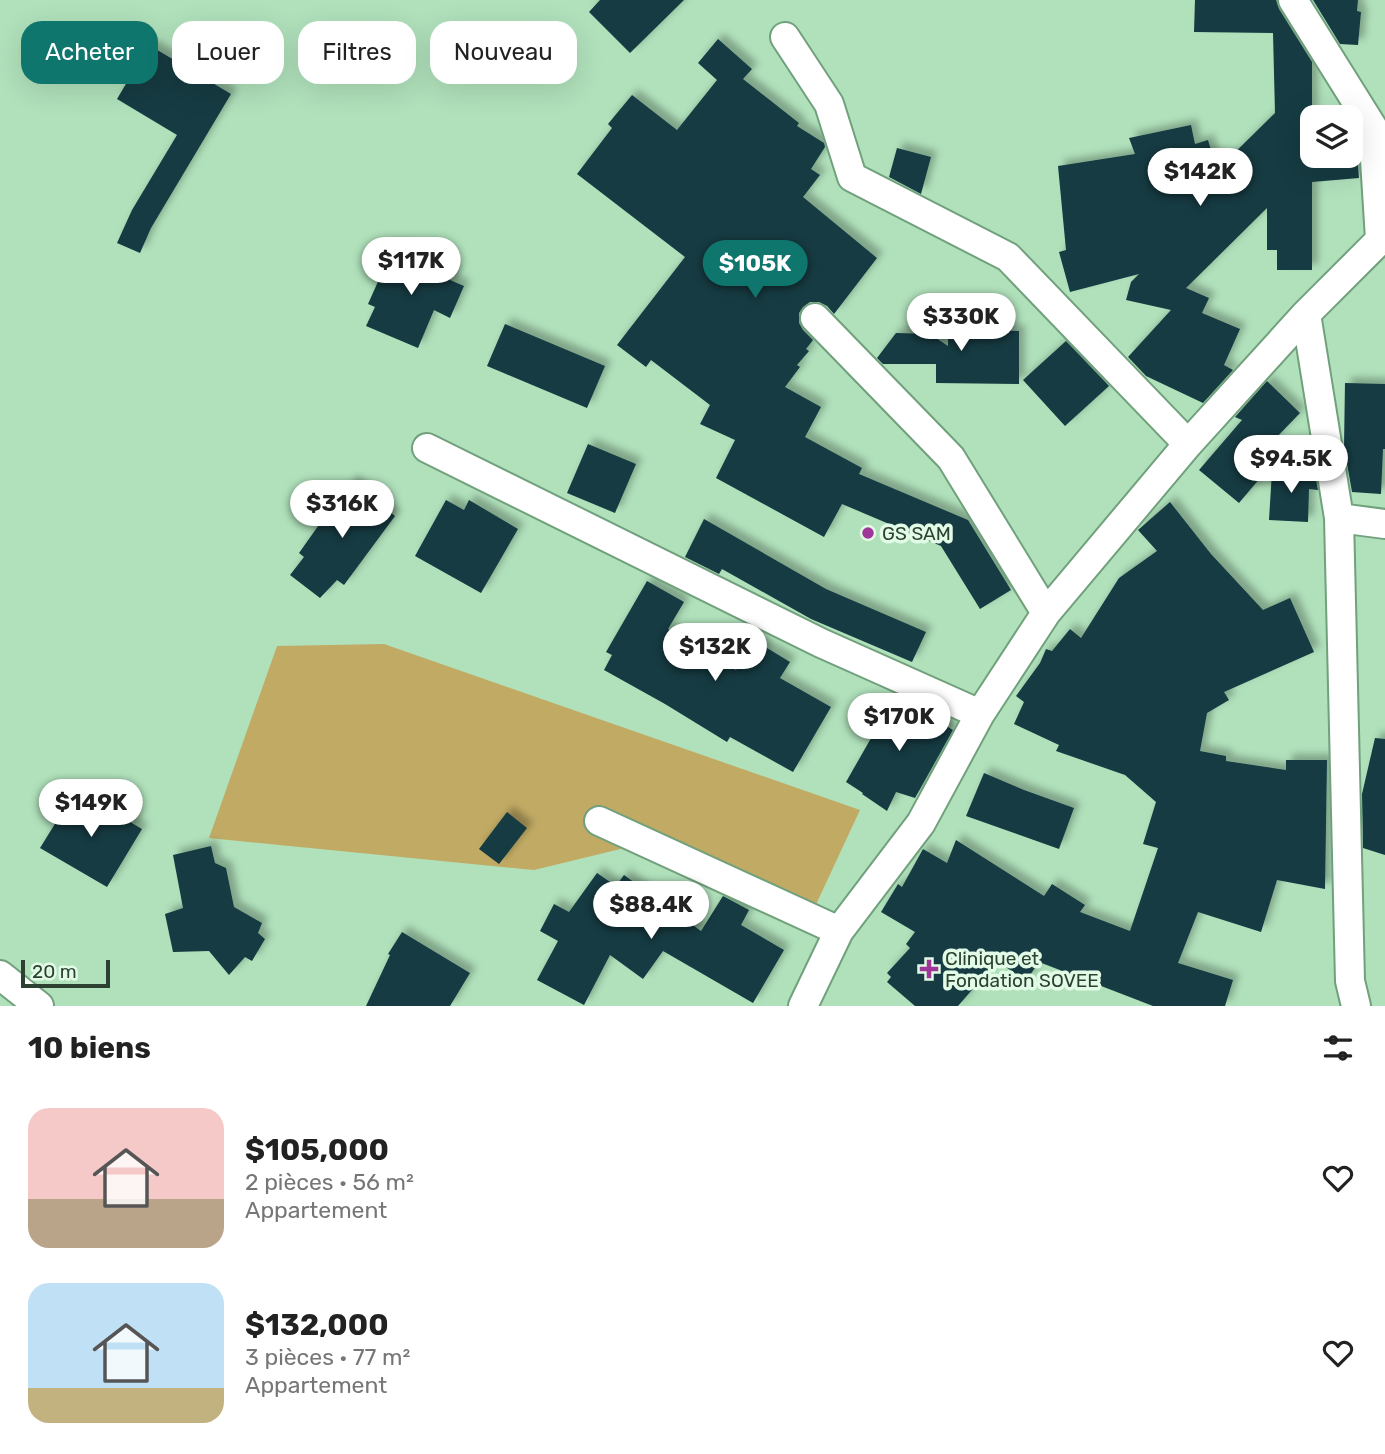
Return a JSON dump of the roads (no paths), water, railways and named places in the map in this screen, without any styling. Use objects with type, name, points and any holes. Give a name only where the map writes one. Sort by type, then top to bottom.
[{"type":"street","points":[[803,1006],[839,931],[921,823],[979,714],[1046,613],[1188,444],[1306,314],[1382,237],[1373,128],[1293,0]]},
{"type":"street","points":[[785,37],[829,104],[852,177],[1008,257],[1188,444]]},
{"type":"street","points":[[1306,314],[1339,518],[1350,981],[1356,1006]]},
{"type":"street","points":[[815,318],[951,458],[1046,613]]},
{"type":"street","points":[[427,448],[821,643],[979,714]]},
{"type":"street","points":[[1339,518],[1385,524]]},
{"type":"street","points":[[599,821],[839,931]]},
{"type":"street","points":[[0,975],[22,1002]]},
{"type":"place","name":"GS SAM","points":[[868,533]]},
{"type":"place","name":"Clinique et Fondation SOVEE","points":[[929,969]]}]
